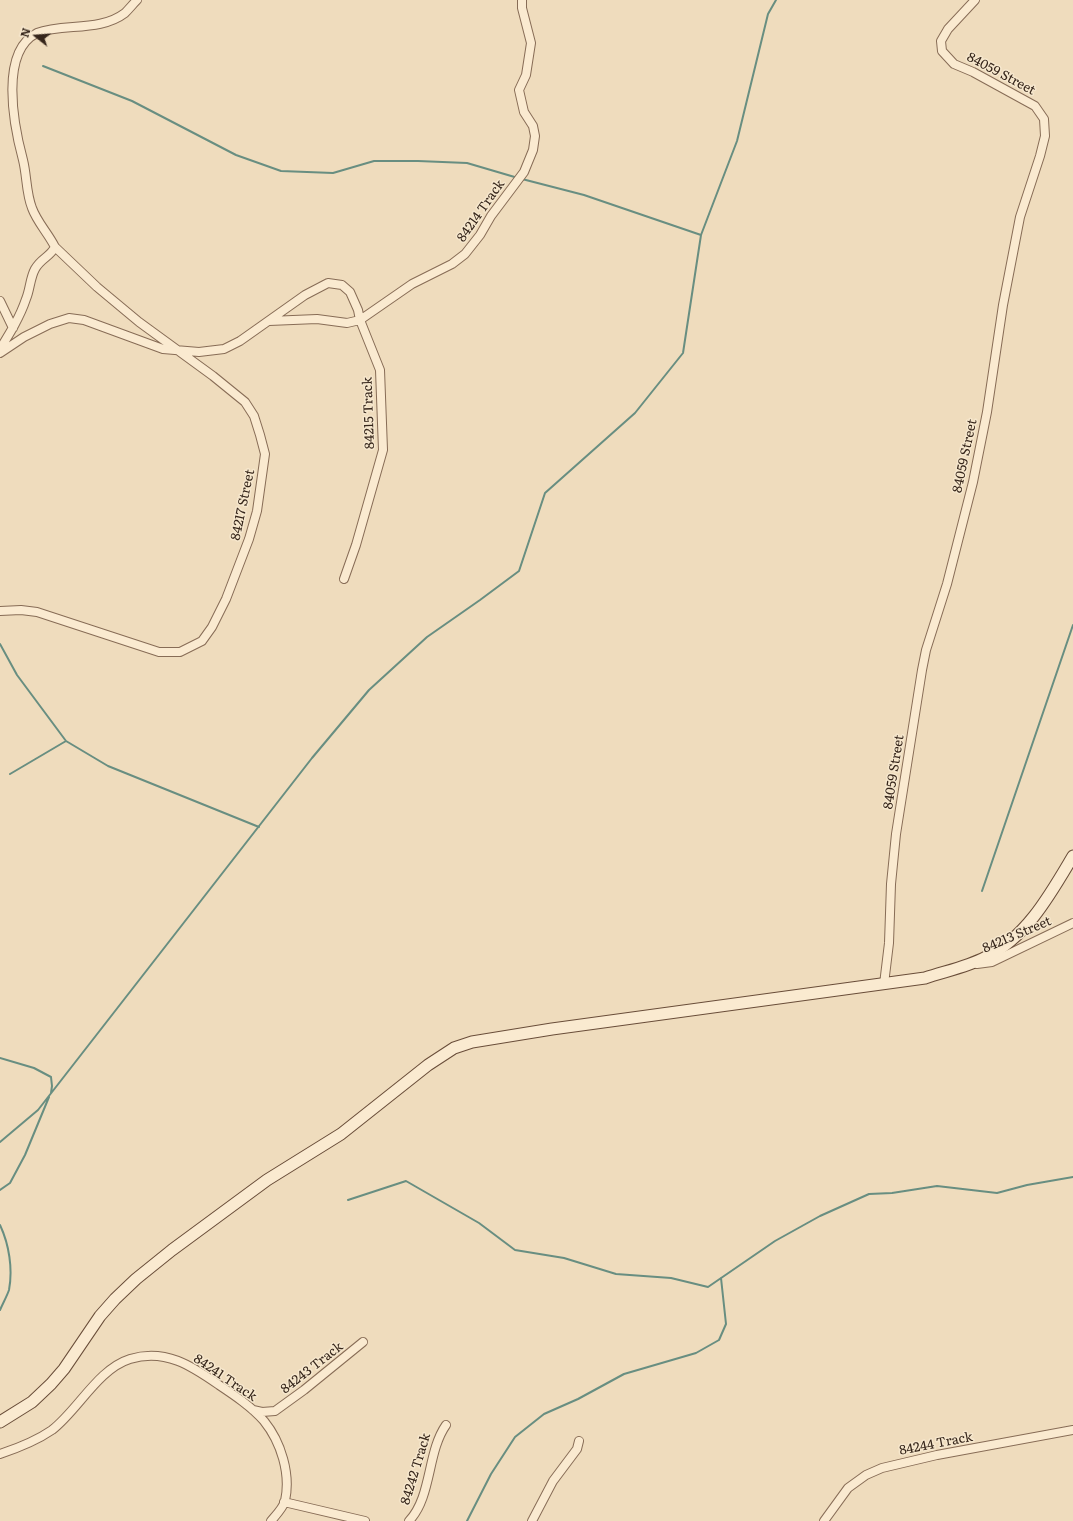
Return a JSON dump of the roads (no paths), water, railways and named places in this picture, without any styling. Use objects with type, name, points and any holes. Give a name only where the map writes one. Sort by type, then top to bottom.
[{"type":"street","name":"84217 Street","points":[[0,611],[21,610],[37,612],[159,652],[180,652],[202,641],[212,628],[226,599],[249,539],[257,511],[265,454],[254,416],[245,402],[139,322],[97,287],[55,247],[43,230],[32,207],[23,160],[7,98],[6,82],[9,62],[14,49],[21,40],[37,33],[92,25],[113,20],[125,13],[137,0]]},
{"type":"street","name":"84214 Track","points":[[269,321],[318,318],[347,323],[360,320],[412,284],[452,264],[465,254],[480,235],[491,216],[524,172],[533,150],[535,136],[533,126],[524,112],[519,90],[526,75],[531,43],[522,8],[522,0]]},
{"type":"street","name":"84059 Street","points":[[884,984],[889,943],[891,884],[896,834],[922,670],[926,650],[947,584],[973,482],[987,412],[1003,305],[1020,217],[1045,136],[1044,120],[1035,106],[973,72],[954,64],[942,51],[941,41],[948,29],[975,0]]},
{"type":"street","points":[[0,349],[13,328],[26,299],[34,271],[39,261],[53,252],[55,247]]},
{"type":"street","name":"84215 Track","points":[[180,352],[199,352],[224,348],[240,341],[305,295],[328,283],[342,285],[350,292],[380,370],[383,450],[356,545],[344,580]]},
{"type":"street","points":[[0,301],[13,328]]},
{"type":"street","points":[[0,353],[24,337],[50,324],[69,318],[84,320],[163,349],[180,352]]},
{"type":"street","points":[[0,1422],[32,1402],[51,1384],[64,1369],[100,1316],[115,1299],[142,1274],[267,1180],[341,1134],[395,1093],[428,1065],[454,1048],[472,1042],[552,1029],[925,978],[970,964],[988,956],[1022,930],[1043,907],[1073,856]]},
{"type":"street","name":"84213 Street","points":[[970,964],[992,962],[1073,923]]},
{"type":"street","name":"84243 Track","points":[[251,1409],[262,1412],[275,1411],[364,1342]]},
{"type":"street","name":"84241 Track","points":[[0,1454],[22,1447],[52,1429],[106,1373],[117,1364],[130,1358],[159,1354],[175,1359],[201,1372],[235,1396],[264,1421],[279,1444],[286,1472],[284,1502]]},
{"type":"street","name":"84242 Track","points":[[409,1521],[417,1511],[423,1496],[437,1436],[446,1425]]},
{"type":"street","name":"84244 Track","points":[[824,1521],[848,1488],[866,1475],[882,1468],[937,1454],[1073,1430]]},
{"type":"street","points":[[532,1521],[553,1481],[577,1449],[579,1441]]},
{"type":"street","points":[[271,1521],[284,1502],[365,1521]]},
{"type":"waterway","points":[[0,1142],[38,1110],[312,758],[369,690],[427,637],[519,571],[545,493],[635,413],[683,353],[701,235],[737,141],[768,14],[776,0]]},
{"type":"waterway","points":[[43,66],[132,101],[236,155],[281,171],[333,173],[374,161],[418,161],[467,163],[518,178]]},
{"type":"waterway","points":[[522,179],[584,195],[701,235]]},
{"type":"waterway","points":[[982,891],[1073,625]]},
{"type":"waterway","points":[[0,644],[17,675],[66,741],[108,766],[259,827]]},
{"type":"waterway","points":[[10,774],[66,741]]},
{"type":"waterway","points":[[0,1058],[34,1068],[51,1077],[51,1093]]},
{"type":"waterway","points":[[0,1190],[10,1183],[25,1155],[49,1097]]},
{"type":"waterway","points":[[348,1200],[406,1181],[479,1223],[515,1250],[564,1258],[616,1274],[671,1278],[708,1287],[775,1241],[820,1216],[869,1194],[892,1193],[937,1186],[997,1193],[1027,1185],[1073,1177]]},
{"type":"waterway","points":[[0,1225],[8,1248],[11,1274],[9,1290],[0,1310]]},
{"type":"waterway","points":[[467,1521],[491,1474],[515,1437],[544,1414],[578,1399],[624,1374],[696,1353],[719,1340],[726,1324],[721,1278]]}]
